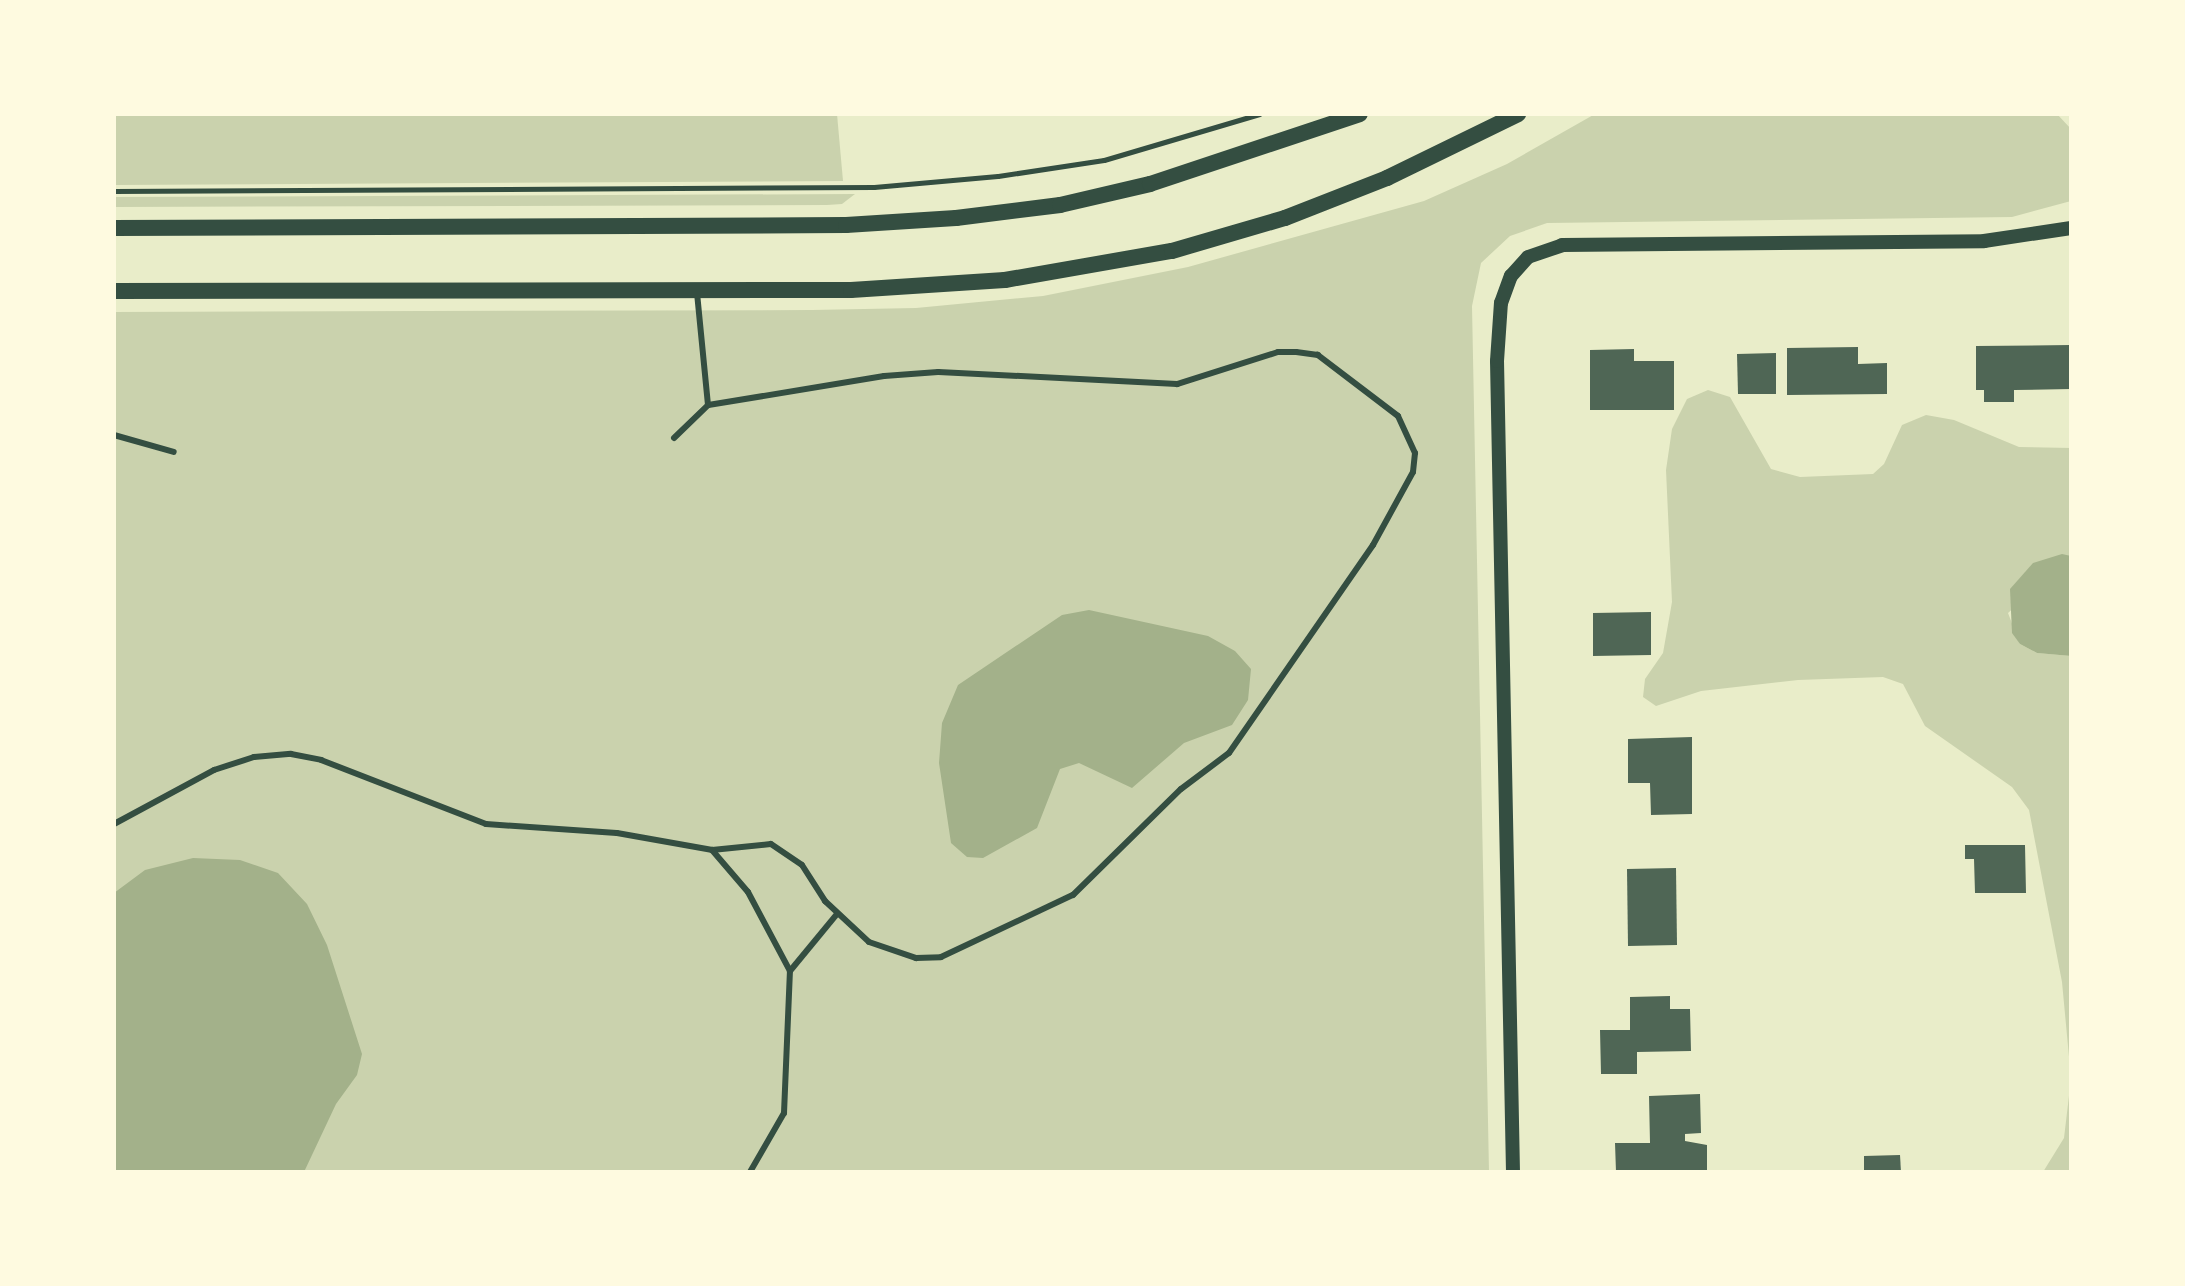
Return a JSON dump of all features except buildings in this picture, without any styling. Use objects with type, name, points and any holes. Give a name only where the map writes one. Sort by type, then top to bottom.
[{"type":"main road","points":[[114,228],[816,225],[956,218],[1060,205],[1150,184],[1360,114]]},
{"type":"main road","points":[[114,291],[696,290],[970,284],[1172,251],[1337,198],[1518,114]]},
{"type":"street","points":[[1513,1172],[1497,361],[1501,303],[1515,270],[1534,253],[1562,245],[1984,241],[2071,228]]},
{"type":"lane","points":[[696,290],[708,405]]},
{"type":"lane","points":[[114,824],[214,770],[254,757],[291,754],[321,760],[486,824],[617,833],[712,850],[771,844],[802,865],[837,914],[869,942],[891,952],[941,957],[1073,895],[1250,729],[1325,608],[1387,522],[1413,472],[1415,453],[1398,416],[1318,355],[1296,352],[1278,352],[1177,384],[938,372],[870,378],[708,405],[674,438]]},
{"type":"lane","points":[[114,435],[174,452]]},
{"type":"lane","points":[[712,850],[748,892],[790,971],[784,1113],[776,1134],[750,1172]]},
{"type":"lane","points":[[790,971],[837,914]]},
{"type":"path","points":[[114,191],[874,187],[998,176],[1104,160],[1259,114]]},
{"type":"shaded area","points":[[114,114],[837,114],[843,181],[114,185]]},
{"type":"shaded area","points":[[1595,114],[2057,114],[2071,129],[2071,201],[2012,217],[1547,223],[1510,236],[1481,263],[1472,306],[1489,1172],[114,1172],[114,312],[812,310],[916,308],[1043,296],[1188,267],[1424,201],[1507,164]]},
{"type":"shaded area","points":[[855,194],[842,204],[827,205],[114,207],[114,197]]},
{"type":"shaded area","points":[[1708,390],[1730,397],[1771,469],[1800,477],[1873,474],[1884,464],[1902,425],[1926,415],[1954,420],[2019,447],[2071,448],[2071,556],[2008,613],[2020,644],[2037,653],[2071,656],[2071,1078],[2062,982],[2029,810],[2012,787],[1925,726],[1903,684],[1883,677],[1798,680],[1701,691],[1656,706],[1643,697],[1645,679],[1663,653],[1672,602],[1666,470],[1672,429],[1687,399]]},
{"type":"shaded area","points":[[2062,554],[2071,556],[2071,656],[2037,653],[2020,644],[2012,633],[2010,589],[2033,563]]},
{"type":"shaded area","points":[[1089,610],[1208,636],[1235,651],[1251,669],[1248,700],[1232,725],[1184,743],[1132,788],[1079,763],[1060,769],[1037,828],[983,858],[967,857],[951,843],[939,763],[942,723],[958,685],[1062,615]]},
{"type":"shaded area","points":[[193,858],[240,860],[278,873],[307,904],[327,945],[362,1054],[357,1075],[336,1104],[304,1172],[114,1172],[114,893],[145,870]]},
{"type":"shaded area","points":[[2071,1079],[2071,1172],[2043,1172],[2064,1138]]}]
